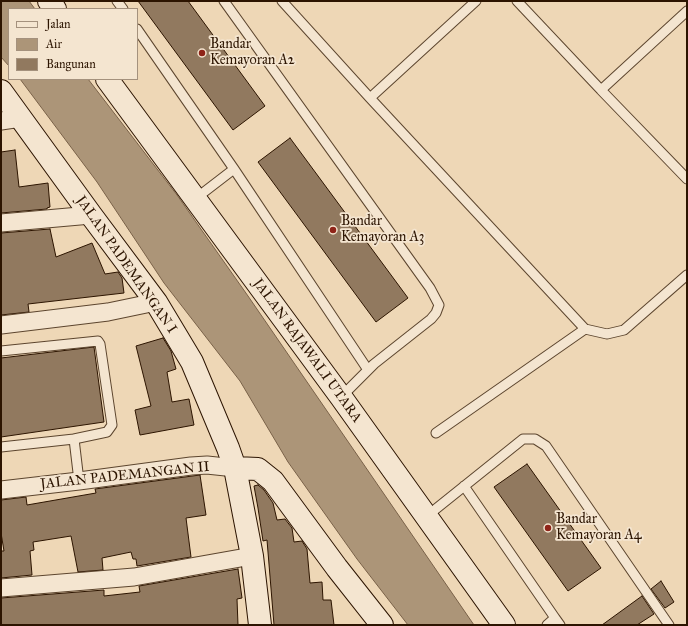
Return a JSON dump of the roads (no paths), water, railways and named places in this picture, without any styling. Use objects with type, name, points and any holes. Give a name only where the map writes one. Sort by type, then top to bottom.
[{"type":"street","name":"JALAN RAJAWALI UTARA","points":[[108,80],[341,397],[504,625]]},
{"type":"street","name":"JALAN PADEMANGAN I","points":[[1,91],[11,120],[90,215],[156,302],[192,362],[231,459]]},
{"type":"street","points":[[1,222],[90,215]]},
{"type":"street","points":[[1,325],[108,312],[156,302]]},
{"type":"street","points":[[231,459],[252,556],[260,625]]},
{"type":"street","points":[[231,459],[258,469],[273,481],[337,568],[382,625]]},
{"type":"street","name":"JALAN PADEMANGAN II","points":[[1,490],[78,477],[207,465],[231,459]]},
{"type":"street","points":[[1,588],[134,578],[252,556]]},
{"type":"lane","points":[[224,1],[430,288],[439,305],[436,313],[431,319],[368,370],[341,397]]},
{"type":"lane","points":[[282,1],[585,329],[607,334],[624,330],[687,275]]},
{"type":"lane","points":[[370,98],[476,1]]},
{"type":"lane","points":[[517,1],[687,179]]},
{"type":"lane","points":[[601,90],[687,11]]},
{"type":"lane","points":[[138,30],[234,169],[368,370]]},
{"type":"lane","points":[[195,200],[234,169]]},
{"type":"lane","points":[[436,433],[585,329]]},
{"type":"lane","points":[[1,351],[98,341],[100,344],[112,425],[107,432],[74,439],[1,447]]},
{"type":"lane","points":[[74,439],[78,477]]},
{"type":"lane","points":[[427,516],[523,440],[535,439],[546,446],[669,625]]},
{"type":"lane","points":[[464,486],[557,622],[547,625]]},
{"type":"water","points":[[1,1],[29,1],[34,8],[8,8],[8,65],[1,57]]},
{"type":"water","points":[[21,80],[89,80],[177,195],[474,625],[408,625],[357,559],[288,462],[240,381],[164,283],[97,182]]},
{"type":"place","name":"Bandar Kemayoran A2","points":[[202,53]]},
{"type":"place","name":"Bandar Kemayoran A3","points":[[333,230]]},
{"type":"place","name":"Bandar Kemayoran A4","points":[[548,528]]}]
